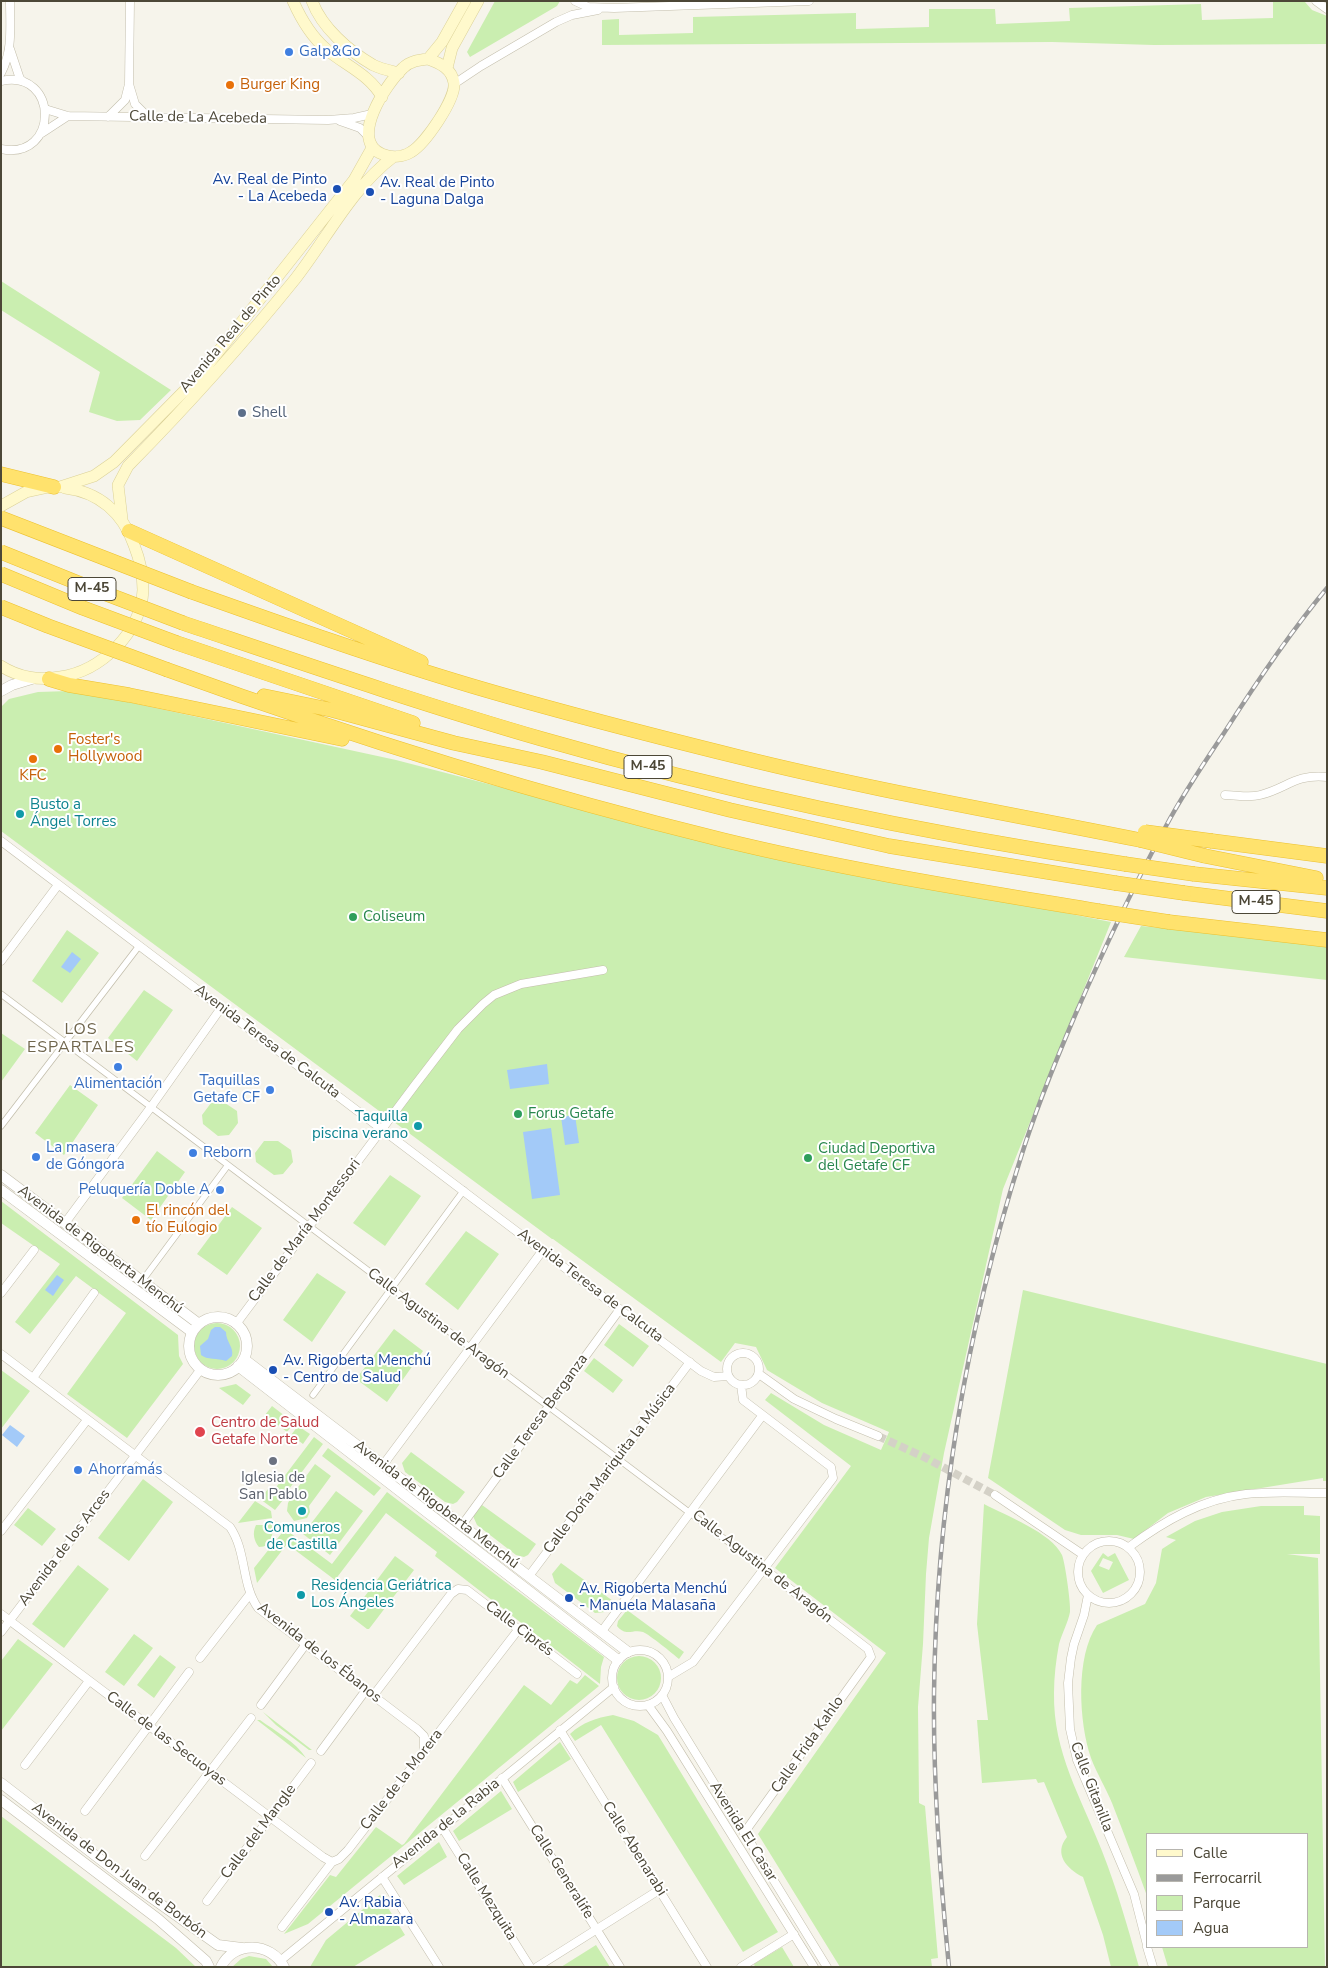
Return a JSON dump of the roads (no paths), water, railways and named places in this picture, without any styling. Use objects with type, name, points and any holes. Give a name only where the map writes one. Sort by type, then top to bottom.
[{"type":"highway","points":[[1,474],[57,487]]},
{"type":"highway","points":[[1,518],[192,592],[310,634],[474,686],[601,722],[740,758],[867,786],[1010,814],[1142,836],[1212,841],[1327,856]]},
{"type":"highway","points":[[126,525],[420,662],[504,694]]},
{"type":"highway","name":"M-45","points":[[1,552],[183,623],[458,713],[543,739],[728,788],[888,824],[1011,846],[1194,874],[1327,888]]},
{"type":"highway","name":"M-45","points":[[1,574],[83,608],[177,643],[406,721],[542,762],[730,810],[889,846],[1115,883],[1327,910]]},
{"type":"highway","points":[[1,606],[48,626],[212,686],[399,750],[536,790],[724,840],[884,874],[1098,911],[1169,922],[1327,940]]},
{"type":"highway","points":[[49,679],[69,685],[129,695],[399,750]]},
{"type":"highway","points":[[212,686],[332,710],[454,743],[542,762]]},
{"type":"highway","points":[[1142,836],[1205,856],[1327,880]]},
{"type":"main road","points":[[294,1],[310,31],[326,49],[368,78],[382,97]]},
{"type":"main road","points":[[312,1],[316,11],[340,41],[374,65],[399,73]]},
{"type":"main road","points":[[428,59],[442,42],[465,1]]},
{"type":"main road","points":[[447,68],[428,59],[413,62],[399,73],[372,114],[368,132],[371,142],[382,154],[393,157],[403,156],[413,151],[427,138],[450,101],[454,84],[447,68],[452,48],[478,1]]},
{"type":"main road","name":"Avenida Real de Pinto","points":[[57,487],[94,476],[114,462],[199,376],[354,180],[371,142]]},
{"type":"main road","name":"Avenida Real de Pinto","points":[[126,525],[118,485],[128,466],[208,384],[241,346],[297,276],[376,170],[393,157]]},
{"type":"main road","points":[[1,506],[26,492],[57,487],[81,490],[96,497],[109,505],[126,525],[141,564],[143,591],[137,617],[125,638],[102,660],[75,675],[49,679],[35,678],[7,670],[1,666]]},
{"type":"street","points":[[1,73],[6,64],[10,47],[10,1]]},
{"type":"street","points":[[108,117],[125,100],[129,84],[130,1]]},
{"type":"street","points":[[575,1],[588,7],[614,8],[809,1]]},
{"type":"street","points":[[1316,1],[1327,9]]},
{"type":"street","points":[[454,84],[556,22],[572,15],[614,8]]},
{"type":"street","points":[[10,47],[20,80],[41,97],[45,108],[46,118],[40,134]]},
{"type":"street","points":[[1,81],[17,80],[27,84]]},
{"type":"street","points":[[129,84],[135,104],[149,118]]},
{"type":"street","name":"Calle de La Acebeda","points":[[45,108],[68,116],[149,118],[328,120],[354,118],[372,114]]},
{"type":"street","points":[[1,149],[18,150],[26,147],[40,134],[68,116]]},
{"type":"street","name":"Calle de La Acebeda","points":[[328,120],[360,128],[371,142]]},
{"type":"street","points":[[1,691],[12,685],[35,678]]},
{"type":"street","points":[[1225,794],[1260,796],[1299,778],[1327,777]]},
{"type":"street","name":"Avenida Teresa de Calcuta","points":[[1,841],[701,1371],[714,1377],[728,1376]]},
{"type":"street","points":[[1,961],[58,885]]},
{"type":"street","points":[[1,1126],[139,946]]},
{"type":"street","name":"Calle de María Montessori","points":[[236,1324],[458,1029],[494,995],[521,984],[603,970]]},
{"type":"street","name":"Calle Agustina de Aragón","points":[[1,994],[690,1512],[868,1649],[871,1657]]},
{"type":"street","points":[[65,1223],[221,1008]]},
{"type":"street","points":[[142,1281],[228,1165]]},
{"type":"street","name":"Avenida de Rigoberta Menchú","points":[[1,1175],[199,1324]]},
{"type":"street","name":"Avenida de Rigoberta Menchú","points":[[1,1190],[192,1332]]},
{"type":"street","points":[[313,1395],[464,1190]]},
{"type":"street","points":[[1,1294],[34,1250]]},
{"type":"street","points":[[383,1465],[543,1250]]},
{"type":"street","points":[[33,1378],[94,1293]]},
{"type":"street","name":"Calle Teresa Berganza","points":[[462,1525],[620,1309]]},
{"type":"street","points":[[218,1317],[226,1318],[236,1324],[244,1334],[246,1342],[246,1350],[241,1363],[224,1374],[216,1375],[201,1369],[191,1357],[189,1340],[192,1332],[199,1324],[210,1318],[218,1317]]},
{"type":"street","points":[[742,1352],[752,1355],[759,1363],[759,1374],[752,1383],[736,1384],[728,1376],[727,1366],[729,1360],[732,1356],[742,1352]]},
{"type":"street","name":"Avenida de los Ébanos","points":[[1,1354],[230,1527],[240,1546],[250,1594],[258,1608],[417,1729],[424,1736],[424,1750]]},
{"type":"street","name":"Calle Doña Mariquita la Música","points":[[529,1576],[690,1362]]},
{"type":"street","name":"Avenida de Rigoberta Menchú","points":[[241,1363],[383,1465],[628,1652]]},
{"type":"street","name":"Avenida de Rigoberta Menchú","points":[[241,1363],[618,1660]]},
{"type":"street","name":"Avenida de los Arces","points":[[1,1632],[201,1369]]},
{"type":"street","points":[[759,1374],[794,1399],[878,1436]]},
{"type":"street","points":[[668,1677],[693,1662],[833,1478],[831,1467],[743,1400],[741,1385]]},
{"type":"street","points":[[602,1631],[762,1416]]},
{"type":"street","points":[[1,1531],[87,1420]]},
{"type":"street","points":[[1129,1547],[1152,1530],[1178,1515],[1217,1500],[1246,1494],[1327,1493]]},
{"type":"street","points":[[995,1495],[1082,1554]]},
{"type":"street","points":[[1102,1541],[1119,1542],[1129,1547],[1138,1560],[1140,1571],[1139,1582],[1132,1593],[1123,1600],[1106,1603],[1097,1601],[1088,1595],[1080,1585],[1077,1574],[1082,1554],[1092,1545],[1102,1541]]},
{"type":"street","name":"Calle Ciprés","points":[[374,1696],[451,1594],[458,1589],[467,1590],[577,1674]]},
{"type":"street","points":[[200,1658],[250,1594]]},
{"type":"street","name":"Calle Gitanilla","points":[[1088,1595],[1071,1658],[1068,1682],[1070,1729],[1077,1760],[1134,1894],[1146,1942]]},
{"type":"street","name":"Calle de las Secuoyas","points":[[1,1614],[332,1862]]},
{"type":"street","name":"Calle de la Morera","points":[[282,1926],[332,1862],[339,1859],[348,1850],[518,1630]]},
{"type":"street","points":[[261,1705],[306,1644]]},
{"type":"street","points":[[637,1649],[647,1650],[662,1660],[667,1668],[667,1687],[662,1695],[648,1705],[639,1706],[624,1700],[614,1688],[612,1673],[618,1660],[628,1652],[637,1649]]},
{"type":"street","name":"Calle Frida Kahlo","points":[[744,1833],[871,1657]]},
{"type":"street","points":[[85,1811],[190,1672]]},
{"type":"street","points":[[25,1765],[89,1681]]},
{"type":"street","name":"Avenida de la Rabia","points":[[282,1964],[382,1877],[560,1730],[614,1688]]},
{"type":"street","points":[[321,1751],[366,1690]]},
{"type":"street","name":"Avenida El Casar","points":[[662,1695],[674,1718],[827,1967]]},
{"type":"street","name":"Avenida El Casar","points":[[648,1705],[667,1731],[814,1967]]},
{"type":"street","points":[[145,1856],[251,1718]]},
{"type":"street","name":"Calle Abenarabi","points":[[560,1730],[707,1967]]},
{"type":"street","name":"Calle del Mangle","points":[[207,1901],[311,1764]]},
{"type":"street","name":"Calle Generalife","points":[[502,1778],[620,1967]]},
{"type":"street","name":"Avenida de Don Juan de Borbón","points":[[1,1783],[135,1886],[218,1945],[242,1948],[254,1947],[271,1952],[282,1964]]},
{"type":"street","name":"Avenida de Don Juan de Borbón","points":[[1,1800],[158,1920],[206,1961],[209,1967]]},
{"type":"street","name":"Calle Mezquita","points":[[442,1828],[530,1967]]},
{"type":"street","points":[[382,1877],[439,1967]]},
{"type":"street","points":[[537,1967],[660,1890]]},
{"type":"street","points":[[740,1967],[794,1934]]},
{"type":"street","points":[[221,1967],[232,1954],[242,1948]]},
{"type":"street","name":"Calle Gitanilla","points":[[1148,1948],[1153,1967]]},
{"type":"water","points":[[72,952],[81,959],[70,973],[61,967]]},
{"type":"water","points":[[547,1064],[549,1084],[510,1089],[507,1070]]},
{"type":"water","points":[[575,1115],[579,1143],[565,1145],[561,1117]]},
{"type":"water","points":[[551,1128],[560,1195],[532,1199],[523,1132]]},
{"type":"water","points":[[57,1275],[64,1280],[53,1296],[45,1290]]},
{"type":"water","points":[[215,1327],[220,1327],[226,1332],[232,1350],[232,1356],[226,1361],[206,1358],[201,1355],[200,1346],[208,1339],[211,1330]]},
{"type":"water","points":[[10,1425],[25,1436],[17,1447],[2,1435]]},
{"type":"tunnel","points":[[878,1436],[924,1457],[995,1495]]},
{"type":"railway","points":[[949,1967],[936,1797],[934,1694],[936,1626],[948,1490],[958,1422],[984,1288],[1002,1222],[1027,1139],[1054,1066],[1097,965],[1142,872],[1201,767],[1273,659],[1327,588]]},
{"type":"place","name":"Galp&Go","points":[[289,52]]},
{"type":"place","name":"Burger King","points":[[230,85]]},
{"type":"place","name":"Av. Real de Pinto - La Acebeda","points":[[337,189]]},
{"type":"place","name":"Av. Real de Pinto - Laguna Dalga","points":[[370,192]]},
{"type":"place","name":"Shell","points":[[242,413]]},
{"type":"place","name":"Foster's Hollywood","points":[[58,749]]},
{"type":"place","name":"KFC","points":[[33,759]]},
{"type":"place","name":"Busto a Ángel Torres","points":[[20,814]]},
{"type":"place","name":"Coliseum","points":[[353,917]]},
{"type":"place","name":"Alimentación","points":[[118,1067]]},
{"type":"place","name":"Taquillas Getafe CF","points":[[270,1090]]},
{"type":"place","name":"Forus Getafe","points":[[518,1114]]},
{"type":"place","name":"Taquilla piscina verano","points":[[418,1126]]},
{"type":"place","name":"Reborn","points":[[193,1153]]},
{"type":"place","name":"La masera de Góngora","points":[[36,1157]]},
{"type":"place","name":"Ciudad Deportiva del Getafe CF","points":[[808,1158]]},
{"type":"place","name":"Peluquería Doble A","points":[[220,1190]]},
{"type":"place","name":"El rincón del tío Eulogio","points":[[136,1220]]},
{"type":"place","name":"Av. Rigoberta Menchú - Centro de Salud","points":[[273,1370]]},
{"type":"place","name":"Centro de Salud Getafe Norte","points":[[200,1432]]},
{"type":"place","name":"Iglesia de San Pablo","points":[[273,1461]]},
{"type":"place","name":"Ahorramás","points":[[78,1470]]},
{"type":"place","name":"Comuneros de Castilla","points":[[302,1511]]},
{"type":"place","name":"Residencia Geriátrica Los Ángeles","points":[[301,1595]]},
{"type":"place","name":"Av. Rigoberta Menchú - Manuela Malasaña","points":[[569,1598]]},
{"type":"place","name":"Av. Rabia - Almazara","points":[[329,1912]]},
{"type":"district","name":"LOS ESPARTALES","points":[[81,1039]]}]
